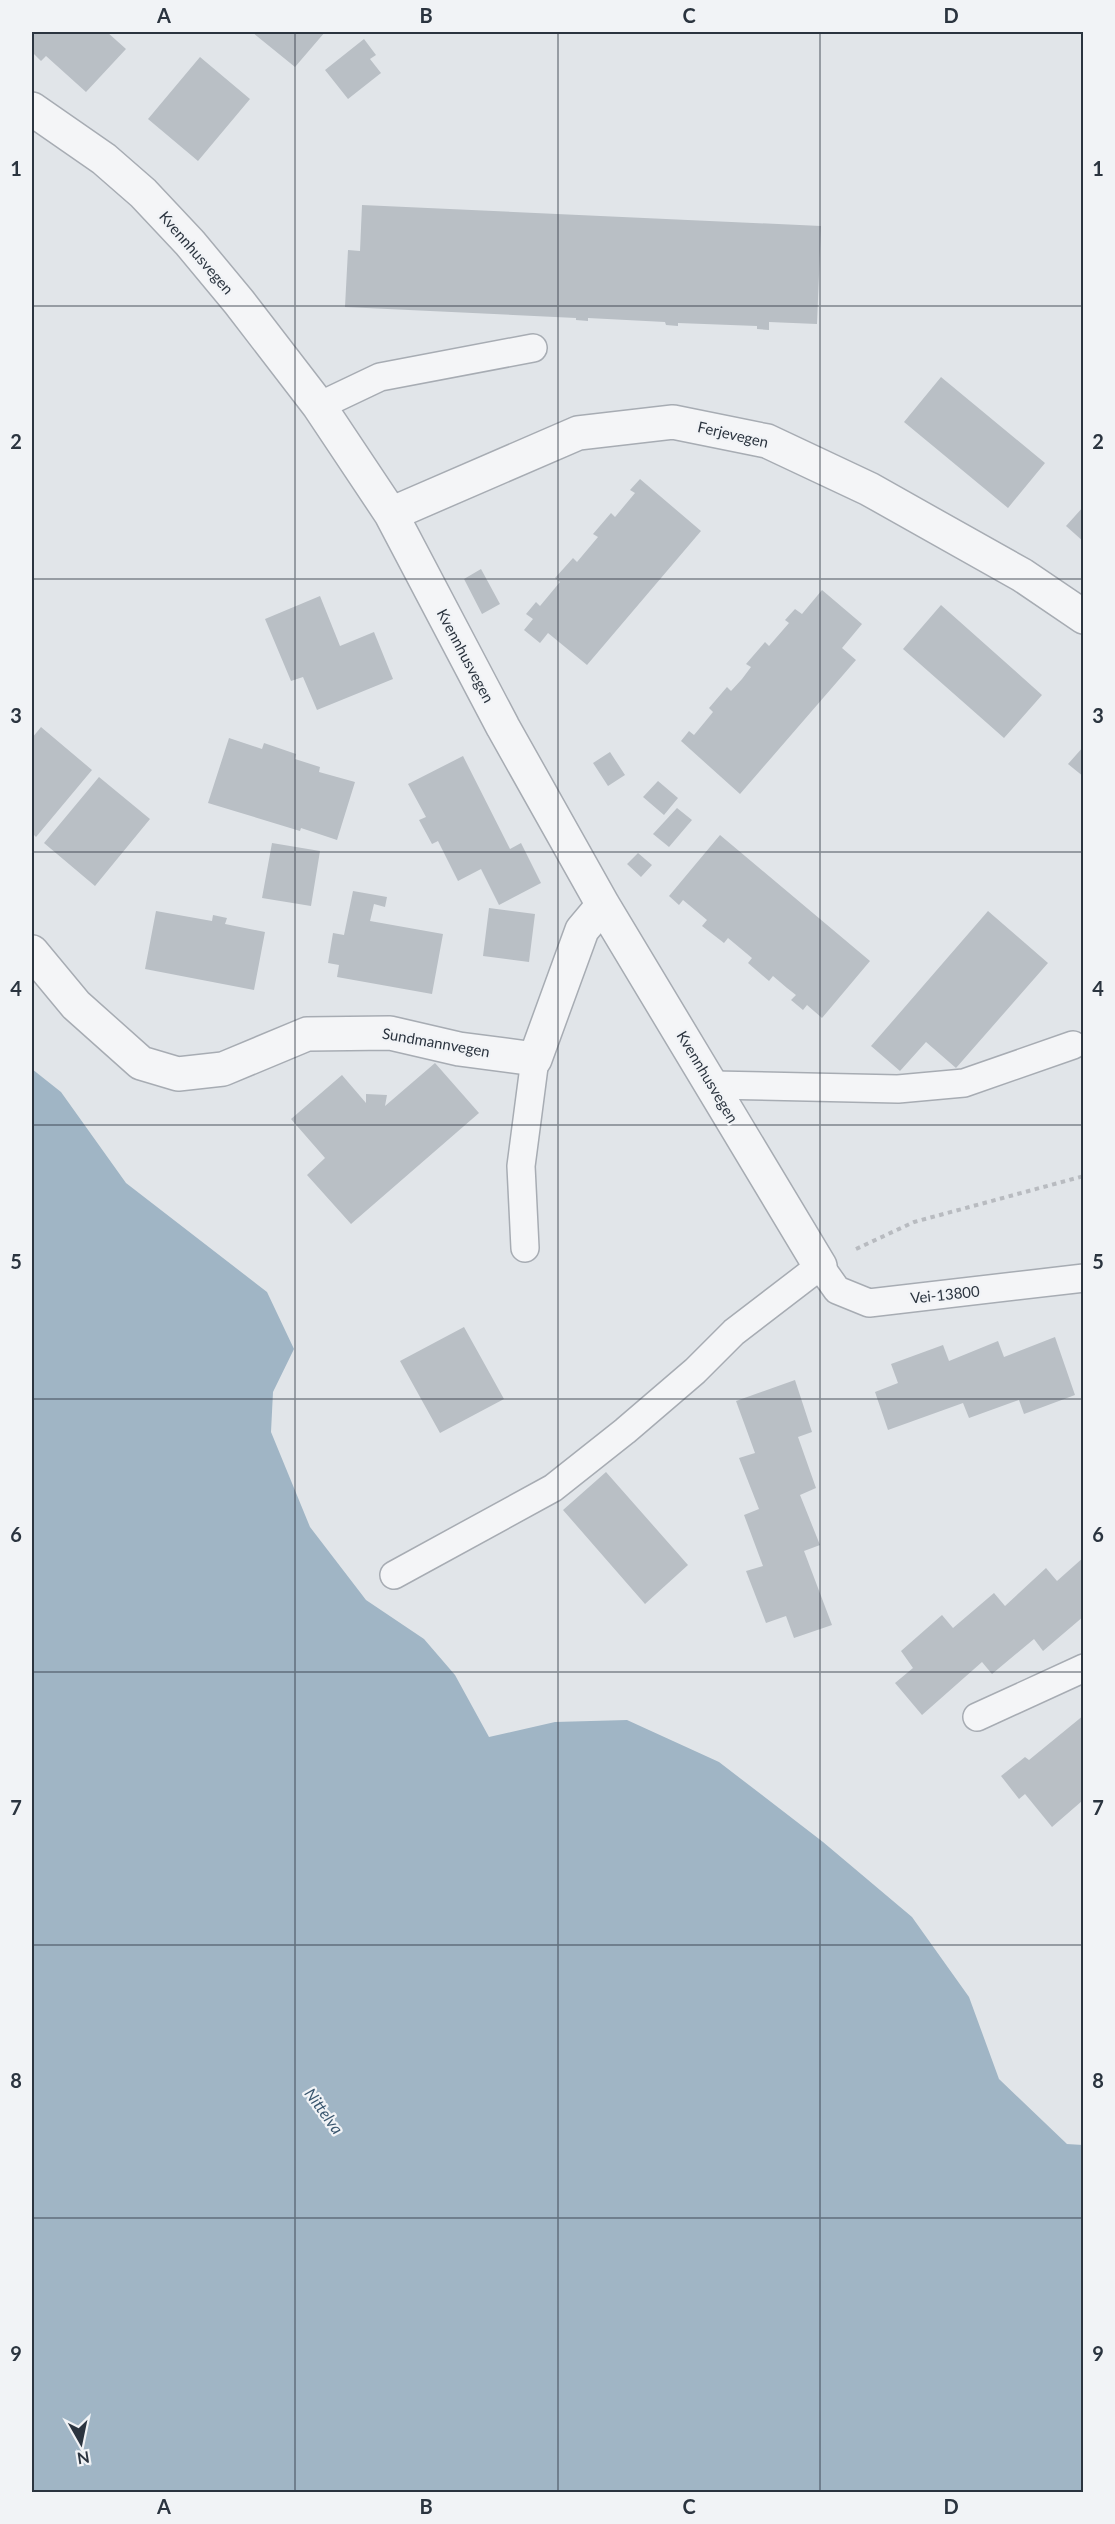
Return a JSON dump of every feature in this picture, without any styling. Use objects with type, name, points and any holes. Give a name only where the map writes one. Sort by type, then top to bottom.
[{"type":"street","name":"Kvennhusvegen","points":[[32,109],[104,159],[143,193],[190,243],[239,302],[319,406],[391,514],[503,727],[603,905],[820,1266]]},
{"type":"street","name":"Ferjevegen","points":[[391,514],[578,433],[673,422],[767,441],[869,489],[1022,574],[1083,617]]},
{"type":"street","points":[[535,1059],[582,930],[603,905]]},
{"type":"street","name":"Sundmannvegen","points":[[32,952],[76,1005],[141,1063],[178,1074],[223,1070],[307,1034],[390,1033],[459,1048],[535,1059]]},
{"type":"lane","points":[[319,406],[380,377],[533,348]]},
{"type":"lane","points":[[712,1085],[898,1089],[964,1083],[1073,1045]]},
{"type":"lane","points":[[525,1248],[521,1166],[535,1059]]},
{"type":"lane","points":[[394,1575],[494,1522],[567,1478],[695,1371],[734,1332],[820,1266]]},
{"type":"lane","name":"Vei-13800","points":[[820,1266],[837,1290],[869,1303],[1083,1278]]},
{"type":"lane","points":[[977,1717],[1083,1668]]},
{"type":"path","points":[[820,1266],[914,1222],[1083,1176]]},
{"type":"water","name":"Nittelva","points":[[32,1069],[61,1092],[126,1183],[267,1292],[294,1349],[273,1392],[271,1432],[310,1527],[366,1600],[424,1639],[455,1675],[489,1737],[555,1722],[627,1720],[719,1762],[823,1842],[912,1917],[969,1997],[999,2079],[1067,2144],[1083,2145],[1083,2492],[32,2492]]},
{"type":"building","points":[[32,32],[107,32],[126,49],[86,92],[46,56],[41,61],[32,52]]},
{"type":"building","points":[[252,32],[325,32],[295,67]]},
{"type":"building","points":[[364,39],[376,55],[370,59],[381,73],[348,99],[325,70]]},
{"type":"building","points":[[200,57],[250,99],[198,161],[148,119]]},
{"type":"building","points":[[362,205],[821,226],[817,324],[769,322],[769,330],[757,329],[757,326],[678,323],[678,326],[666,325],[665,322],[588,318],[588,321],[576,320],[576,318],[345,307],[348,250],[360,251]]},
{"type":"building","points":[[941,377],[1045,463],[1008,508],[904,422]]},
{"type":"building","points":[[640,479],[701,531],[587,665],[548,633],[540,643],[524,630],[533,619],[526,614],[536,602],[540,606],[560,582],[555,578],[573,558],[577,562],[598,537],[593,534],[611,513],[615,517],[635,493],[630,490]]},
{"type":"building","points":[[1084,506],[1084,542],[1066,526]]},
{"type":"building","points":[[481,569],[500,604],[482,614],[464,579]]},
{"type":"building","points":[[822,590],[862,624],[842,648],[856,660],[740,794],[681,741],[689,731],[694,735],[713,712],[709,708],[727,687],[731,691],[742,679],[751,667],[746,664],[765,642],[769,646],[789,623],[785,620],[795,609],[802,614]]},
{"type":"building","points":[[320,596],[340,646],[374,632],[393,679],[317,710],[303,677],[291,681],[265,619]]},
{"type":"building","points":[[941,605],[1042,695],[1004,738],[903,649]]},
{"type":"building","points":[[41,727],[92,770],[36,837],[32,833],[32,738]]},
{"type":"building","points":[[229,738],[262,749],[264,743],[296,754],[295,759],[320,767],[319,772],[355,782],[337,840],[208,803]]},
{"type":"building","points":[[1084,746],[1084,777],[1068,764]]},
{"type":"building","points":[[610,752],[625,775],[608,786],[593,763]]},
{"type":"building","points":[[463,756],[510,849],[521,843],[541,883],[499,905],[481,869],[458,881],[438,841],[432,844],[419,820],[426,817],[408,784]]},
{"type":"building","points":[[99,777],[150,819],[95,886],[44,843]]},
{"type":"building","points":[[658,781],[678,798],[664,815],[643,797]]},
{"type":"building","points":[[677,808],[692,820],[669,847],[653,834]]},
{"type":"building","points":[[720,835],[870,961],[822,1018],[807,1005],[803,1010],[791,1000],[796,995],[773,976],[769,981],[748,963],[752,958],[728,938],[724,943],[702,926],[707,920],[683,900],[679,905],[669,896]]},
{"type":"building","points":[[272,843],[320,851],[311,906],[262,898]]},
{"type":"building","points":[[638,853],[652,865],[641,877],[627,864]]},
{"type":"building","points":[[353,891],[387,897],[385,907],[374,904],[370,921],[443,934],[432,994],[337,977],[339,965],[328,963],[333,933],[344,935]]},
{"type":"building","points":[[489,908],[535,914],[529,962],[483,956]]},
{"type":"building","points":[[156,911],[212,921],[213,915],[227,918],[225,924],[265,932],[254,990],[145,969]]},
{"type":"building","points":[[988,911],[1048,963],[956,1068],[926,1042],[900,1071],[871,1046]]},
{"type":"building","points":[[435,1063],[479,1113],[351,1224],[307,1175],[325,1158],[291,1119],[342,1075],[366,1103],[366,1094],[387,1095],[385,1106]]},
{"type":"building","points":[[464,1327],[504,1399],[440,1433],[400,1361]]},
{"type":"building","points":[[1055,1337],[1075,1395],[1024,1414],[1019,1400],[969,1418],[963,1403],[888,1430],[875,1392],[898,1383],[891,1364],[943,1345],[949,1361],[998,1341],[1004,1357]]},
{"type":"building","points":[[795,1380],[812,1432],[798,1437],[816,1488],[800,1495],[820,1545],[804,1551],[832,1625],[794,1638],[786,1616],[766,1623],[746,1571],[763,1566],[744,1515],[759,1509],[739,1458],[755,1453],[736,1401]]},
{"type":"building","points":[[606,1472],[688,1565],[645,1604],[563,1510]]},
{"type":"building","points":[[1084,1557],[1084,1616],[1043,1651],[1034,1639],[992,1674],[982,1662],[922,1715],[895,1683],[913,1668],[901,1651],[942,1615],[953,1628],[994,1593],[1005,1606],[1046,1568],[1057,1581]]},
{"type":"building","points":[[1084,1715],[1084,1802],[1082,1801],[1052,1827],[1025,1794],[1019,1799],[1001,1776],[1025,1757],[1029,1760]]}]
